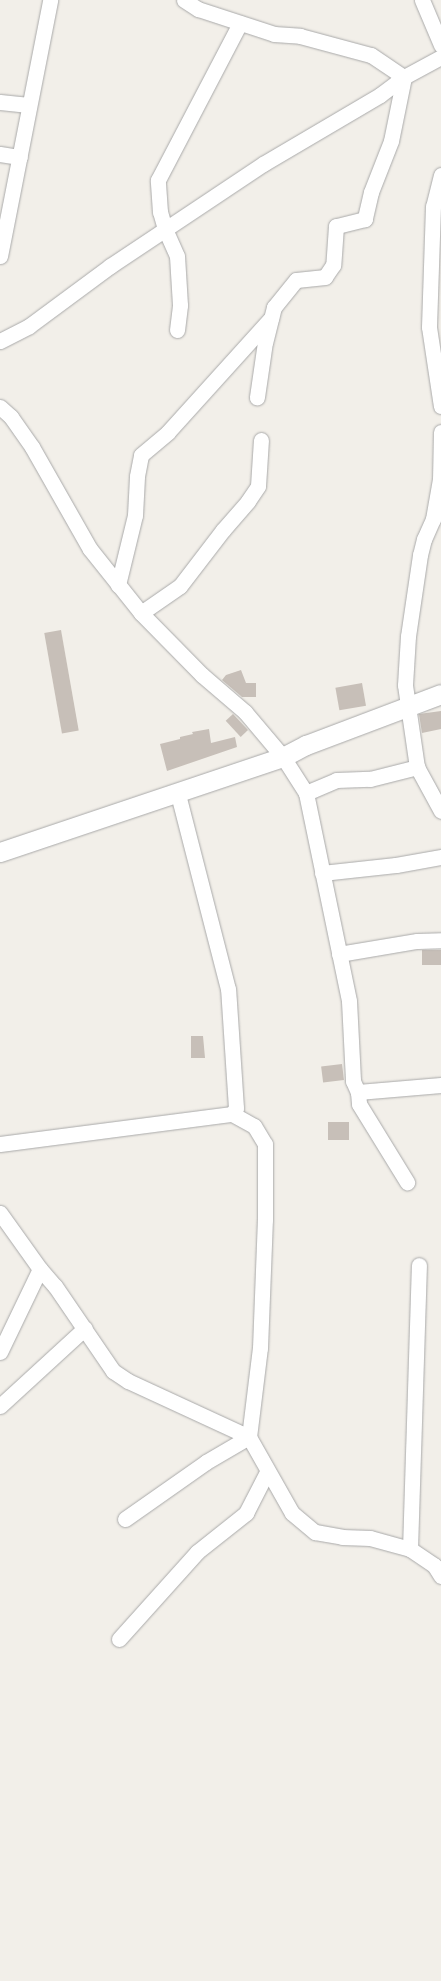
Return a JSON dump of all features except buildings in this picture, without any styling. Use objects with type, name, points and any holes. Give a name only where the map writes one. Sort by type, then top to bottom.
[{"type":"street","points":[[0,256],[50,0]]},
{"type":"street","points":[[184,0],[198,8],[274,34],[300,36],[371,55],[404,76]]},
{"type":"street","points":[[422,0],[441,45]]},
{"type":"street","points":[[177,330],[180,305],[177,256],[160,212],[158,180],[240,23]]},
{"type":"street","points":[[0,341],[29,326],[110,266],[292,146],[380,95],[404,76],[441,57]]},
{"type":"street","points":[[257,397],[274,307],[296,280],[325,277],[333,265],[336,226],[365,219],[371,192],[391,141],[404,76]]},
{"type":"street","points":[[0,102],[29,106]]},
{"type":"street","points":[[0,154],[20,157]]},
{"type":"street","points":[[441,175],[433,206],[429,318],[441,406]]},
{"type":"street","points":[[118,585],[135,515],[137,476],[141,455],[168,432],[271,318]]},
{"type":"street","points":[[0,407],[11,417],[32,447],[90,549],[118,585],[141,613],[202,675],[244,712],[283,757],[306,793],[349,1001],[353,1081],[358,1092],[359,1104],[407,1182]]},
{"type":"street","points":[[441,432],[440,479],[433,519],[424,539],[420,555],[408,636],[405,684],[417,767],[441,811]]},
{"type":"street","points":[[141,613],[180,586],[248,501],[258,486],[261,440]]},
{"type":"street","points":[[0,852],[283,757],[306,745],[366,724],[441,694]]},
{"type":"street","points":[[306,793],[336,780],[370,779],[417,767]]},
{"type":"street","points":[[177,792],[228,989],[236,1108],[232,1114]]},
{"type":"street","points":[[322,874],[396,865],[441,857]]},
{"type":"street","points":[[339,954],[416,941],[441,940]]},
{"type":"street","points":[[358,1092],[441,1085]]},
{"type":"street","points":[[0,1144],[232,1114],[254,1126],[265,1144],[260,1348],[249,1437],[267,1472],[292,1513],[315,1532],[342,1537],[370,1538],[410,1549],[434,1565],[441,1576]]},
{"type":"street","points":[[0,1213],[40,1269],[55,1286],[113,1370],[128,1381],[249,1437]]},
{"type":"street","points":[[410,1549],[419,1266]]},
{"type":"street","points":[[0,1352],[40,1269]]},
{"type":"street","points":[[0,1406],[85,1328]]},
{"type":"street","points":[[125,1519],[206,1462],[249,1437]]},
{"type":"street","points":[[119,1639],[197,1552],[246,1513],[267,1472]]}]
